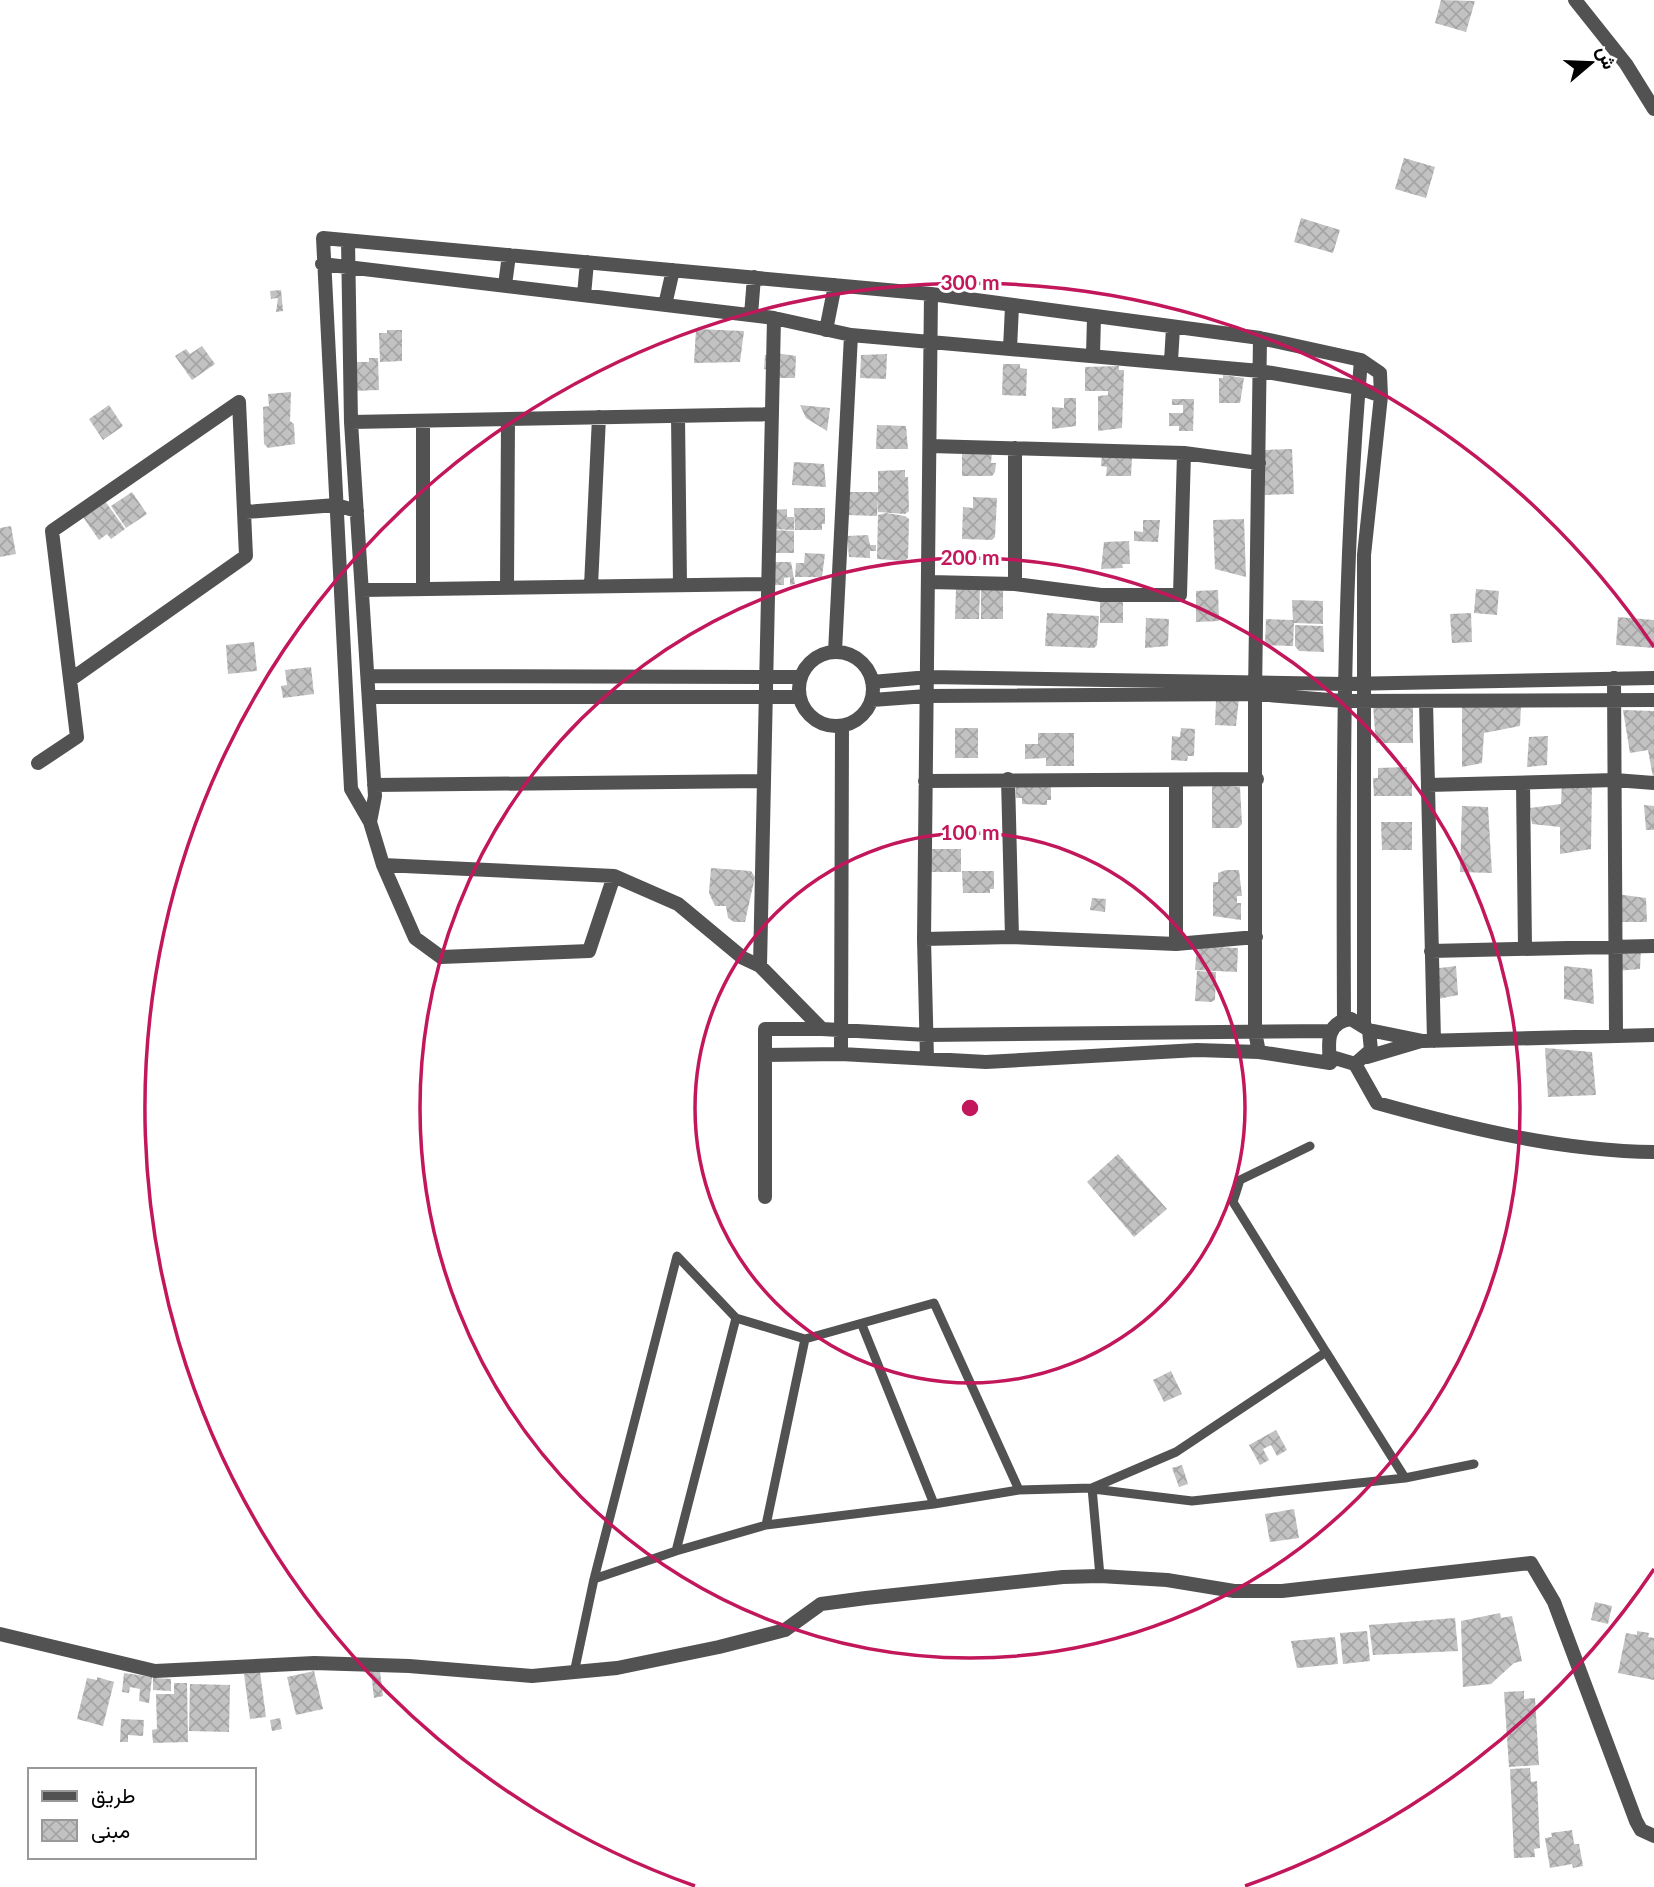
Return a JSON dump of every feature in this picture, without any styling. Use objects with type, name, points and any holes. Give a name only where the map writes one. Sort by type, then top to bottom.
[{"type":"street","points":[[1575,0],[1626,64],[1654,109]]},
{"type":"street","points":[[614,876],[589,951],[441,957],[415,938],[383,865],[370,822],[351,789],[322,264],[323,238],[931,294],[1260,338],[1361,360],[1380,373],[1381,396],[1364,555],[1367,1027],[1373,1043],[1361,1060]]},
{"type":"street","points":[[348,241],[351,422],[374,785],[370,822]]},
{"type":"street","points":[[505,285],[509,255]]},
{"type":"street","points":[[584,295],[587,262]]},
{"type":"street","points":[[322,264],[774,318],[851,335],[1171,361],[1260,371],[1359,388],[1381,396]]},
{"type":"street","points":[[665,305],[673,270]]},
{"type":"street","points":[[751,315],[754,277]]},
{"type":"street","points":[[826,330],[835,285]]},
{"type":"street","points":[[927,1059],[925,781],[929,677],[931,294]]},
{"type":"street","points":[[1010,349],[1012,306]]},
{"type":"street","points":[[1093,355],[1094,317]]},
{"type":"street","points":[[760,966],[774,318]]},
{"type":"street","points":[[1171,361],[1173,328]]},
{"type":"street","points":[[835,652],[851,335]]},
{"type":"street","points":[[1259,1052],[1255,1032],[1260,338]]},
{"type":"street","points":[[1330,1062],[1328,1038],[1331,1031],[1344,1020],[1343,701],[1348,551],[1361,360]]},
{"type":"street","points":[[38,763],[77,737],[52,531],[239,402],[246,556],[71,680]]},
{"type":"street","points":[[351,422],[772,414]]},
{"type":"street","points":[[678,416],[680,585]]},
{"type":"street","points":[[591,586],[599,417]]},
{"type":"street","points":[[507,588],[508,419]]},
{"type":"street","points":[[423,421],[423,589]]},
{"type":"street","points":[[930,446],[1184,453],[1259,463]]},
{"type":"street","points":[[1015,448],[1015,584]]},
{"type":"street","points":[[930,582],[1015,584],[1101,595],[1180,595],[1184,453]]},
{"type":"street","points":[[246,512],[336,505],[357,511]]},
{"type":"street","points":[[362,590],[768,584]]},
{"type":"street","points":[[835,652],[859,660],[873,682],[872,700],[862,716],[842,726],[820,723],[810,716],[799,696],[801,677],[808,664],[820,655],[835,652]]},
{"type":"street","points":[[368,676],[801,677]]},
{"type":"street","points":[[873,682],[929,677],[1256,687],[1343,701],[1654,700]]},
{"type":"street","points":[[1614,678],[1616,1035]]},
{"type":"street","points":[[872,700],[928,696],[1345,684],[1654,678]]},
{"type":"street","points":[[369,697],[799,696]]},
{"type":"street","points":[[1426,701],[1431,951],[1428,1041]]},
{"type":"street","points":[[841,1054],[842,726]]},
{"type":"street","points":[[1008,779],[1012,937]]},
{"type":"street","points":[[925,781],[1257,779]]},
{"type":"street","points":[[1176,780],[1176,944]]},
{"type":"street","points":[[1428,785],[1615,780],[1654,783]]},
{"type":"street","points":[[374,785],[764,781]]},
{"type":"street","points":[[1523,783],[1525,948]]},
{"type":"street","points":[[383,865],[614,876],[678,904],[743,958],[760,966],[821,1029]]},
{"type":"street","points":[[925,939],[1012,937],[1176,944],[1256,937]]},
{"type":"street","points":[[1431,951],[1654,946]]},
{"type":"street","points":[[1344,1020],[1428,1041]]},
{"type":"street","points":[[765,1196],[765,1030],[821,1029],[927,1035],[1331,1031]]},
{"type":"street","points":[[765,1055],[841,1054],[986,1062],[1197,1050],[1259,1052],[1330,1062],[1335,1058],[1361,1060],[1428,1041],[1654,1035]]},
{"type":"street","points":[[1361,1060],[1377,1103],[1459,1126],[1612,1152],[1654,1152]]},
{"type":"street","points":[[0,1634],[155,1671],[314,1663],[409,1666],[532,1676],[617,1668],[785,1630],[821,1604],[1036,1580],[1100,1576],[1167,1580],[1234,1591],[1282,1591],[1531,1563],[1554,1602],[1636,1821],[1641,1829],[1654,1836]]},
{"type":"lane","points":[[1310,1146],[1240,1180],[1233,1202],[1405,1478]]},
{"type":"lane","points":[[574,1673],[594,1579],[677,1256],[736,1318],[805,1339],[934,1303],[1019,1490]]},
{"type":"lane","points":[[676,1551],[736,1318]]},
{"type":"lane","points":[[862,1325],[934,1504]]},
{"type":"lane","points":[[766,1525],[805,1339]]},
{"type":"lane","points":[[1091,1488],[1175,1452],[1326,1352]]},
{"type":"lane","points":[[594,1579],[676,1551],[766,1525],[934,1504],[1019,1490],[1091,1488],[1192,1501],[1405,1478],[1474,1464]]},
{"type":"lane","points":[[1091,1488],[1100,1576]]},
{"type":"building","points":[[1441,0],[1475,1],[1466,32],[1435,23]]},
{"type":"building","points":[[1404,158],[1435,167],[1426,198],[1395,189]]},
{"type":"building","points":[[1301,218],[1340,230],[1333,253],[1294,242]]},
{"type":"building","points":[[281,290],[283,311],[276,312],[278,298],[271,299],[270,291]]},
{"type":"building","points":[[696,329],[744,331],[740,362],[694,363]]},
{"type":"building","points":[[387,330],[402,330],[402,361],[380,362],[379,333],[387,333]]},
{"type":"building","points":[[202,346],[215,364],[192,380],[175,356],[186,349],[190,354]]},
{"type":"building","points":[[775,353],[796,356],[795,378],[768,378],[769,370],[764,369],[765,355],[774,356]]},
{"type":"building","points":[[887,354],[886,379],[860,378],[861,355]]},
{"type":"building","points":[[369,358],[378,358],[379,390],[353,391],[354,362],[369,362]]},
{"type":"building","points":[[1003,364],[1020,364],[1020,368],[1027,369],[1026,396],[1002,395]]},
{"type":"building","points":[[1119,366],[1119,370],[1124,370],[1122,428],[1098,431],[1098,396],[1108,395],[1108,391],[1085,391],[1085,367]]},
{"type":"building","points":[[1223,375],[1244,378],[1240,403],[1219,403],[1219,378],[1223,378]]},
{"type":"building","points":[[291,392],[290,421],[294,424],[295,444],[268,448],[264,444],[263,407],[269,406],[268,394]]},
{"type":"building","points":[[1064,398],[1076,398],[1076,426],[1052,429],[1052,407],[1064,408]]},
{"type":"building","points":[[1172,399],[1194,399],[1193,431],[1179,431],[1179,426],[1169,426],[1169,413],[1183,413],[1183,405],[1172,405]]},
{"type":"building","points":[[109,405],[123,426],[103,440],[89,419]]},
{"type":"building","points":[[800,405],[830,408],[827,431],[806,418]]},
{"type":"building","points":[[877,425],[906,426],[908,449],[876,449]]},
{"type":"building","points":[[1292,449],[1294,494],[1265,495],[1264,450]]},
{"type":"building","points":[[1102,452],[1132,456],[1131,476],[1106,476],[1107,467],[1101,466]]},
{"type":"building","points":[[962,453],[992,453],[991,463],[996,463],[995,472],[992,476],[962,476]]},
{"type":"building","points":[[794,462],[824,464],[826,487],[792,485]]},
{"type":"building","points":[[905,470],[905,477],[908,477],[909,511],[905,514],[878,512],[878,499],[877,516],[847,515],[847,492],[878,492],[878,471]]},
{"type":"building","points":[[132,492],[147,514],[126,528],[111,506]]},
{"type":"building","points":[[973,497],[997,498],[995,537],[992,540],[962,539],[963,507],[973,508]]},
{"type":"building","points":[[105,501],[125,529],[111,539],[107,534],[99,540],[83,517]]},
{"type":"building","points":[[794,508],[825,508],[825,524],[822,524],[822,530],[795,530]]},
{"type":"building","points":[[787,509],[787,517],[794,517],[794,530],[770,529],[771,510]]},
{"type":"building","points":[[886,513],[909,519],[908,558],[905,561],[877,559],[878,515]]},
{"type":"building","points":[[1244,519],[1246,577],[1215,569],[1213,520]]},
{"type":"building","points":[[1143,520],[1160,520],[1158,542],[1134,541],[1134,531],[1143,532]]},
{"type":"building","points":[[11,526],[16,554],[0,557],[0,528]]},
{"type":"building","points":[[771,530],[794,531],[794,553],[770,553]]},
{"type":"building","points":[[868,535],[870,545],[876,545],[876,551],[870,551],[870,558],[849,557],[847,536]]},
{"type":"building","points":[[1129,541],[1130,564],[1122,564],[1123,568],[1101,569],[1104,542]]},
{"type":"building","points":[[805,553],[825,554],[822,577],[795,577],[796,563],[804,563]]},
{"type":"building","points":[[770,562],[791,562],[795,584],[790,585],[790,577],[784,578],[784,585],[770,585]]},
{"type":"building","points":[[980,587],[979,619],[955,619],[956,589]]},
{"type":"building","points":[[981,588],[1003,590],[1003,619],[981,619]]},
{"type":"building","points":[[1476,589],[1499,591],[1497,615],[1474,613]]},
{"type":"building","points":[[1218,590],[1219,621],[1196,622],[1196,591]]},
{"type":"building","points":[[1100,598],[1123,598],[1123,623],[1100,623]]},
{"type":"building","points":[[1292,600],[1323,601],[1323,624],[1294,623],[1293,646],[1265,645],[1266,619],[1293,620]]},
{"type":"building","points":[[1047,613],[1099,616],[1097,645],[1094,648],[1045,646]]},
{"type":"building","points":[[1471,613],[1472,642],[1452,643],[1450,614]]},
{"type":"building","points":[[1618,617],[1654,620],[1654,648],[1616,645]]},
{"type":"building","points":[[1146,618],[1169,619],[1168,646],[1145,648]]},
{"type":"building","points":[[1295,625],[1323,626],[1324,652],[1299,651],[1295,646]]},
{"type":"building","points":[[254,642],[257,671],[228,674],[226,645]]},
{"type":"building","points":[[311,667],[314,694],[283,698],[281,686],[287,685],[285,670]]},
{"type":"building","points":[[1239,698],[1236,726],[1215,725],[1216,700]]},
{"type":"building","points":[[1373,705],[1413,705],[1413,743],[1376,743]]},
{"type":"building","points":[[1462,705],[1521,705],[1520,726],[1484,733],[1482,763],[1462,767]]},
{"type":"building","points":[[1623,710],[1654,711],[1654,783],[1648,750],[1630,753]]},
{"type":"building","points":[[955,728],[978,728],[978,758],[955,758]]},
{"type":"building","points":[[1181,728],[1195,729],[1194,756],[1188,756],[1187,761],[1171,760],[1172,736],[1180,737]]},
{"type":"building","points":[[1038,733],[1074,733],[1074,766],[1046,766],[1046,758],[1025,759],[1025,744],[1038,744]]},
{"type":"building","points":[[1548,736],[1547,765],[1527,767],[1529,737]]},
{"type":"building","points":[[1407,767],[1407,777],[1412,777],[1412,796],[1374,796],[1373,778],[1378,778],[1378,768]]},
{"type":"building","points":[[1016,781],[1051,786],[1051,800],[1047,800],[1047,805],[1022,804],[1022,798],[1016,798]]},
{"type":"building","points":[[1592,781],[1591,849],[1560,854],[1560,827],[1532,824],[1530,808],[1561,804],[1562,782]]},
{"type":"building","points":[[1212,785],[1240,787],[1242,824],[1238,828],[1212,828]]},
{"type":"building","points":[[1644,805],[1654,806],[1654,830],[1646,830]]},
{"type":"building","points":[[1462,806],[1488,807],[1492,873],[1460,872]]},
{"type":"building","points":[[1381,822],[1412,822],[1412,850],[1382,850]]},
{"type":"building","points":[[932,849],[961,849],[961,872],[929,872]]},
{"type":"building","points":[[711,868],[751,871],[755,877],[745,922],[734,922],[728,918],[726,906],[715,906],[709,893]]},
{"type":"building","points":[[1239,870],[1242,896],[1237,896],[1237,903],[1241,903],[1241,920],[1213,916],[1213,882],[1218,882],[1218,873]]},
{"type":"building","points":[[962,871],[994,871],[994,889],[990,889],[990,893],[963,893]]},
{"type":"building","points":[[1616,894],[1646,898],[1647,922],[1616,922]]},
{"type":"building","points":[[1092,898],[1106,899],[1105,912],[1090,910]]},
{"type":"building","points":[[1197,946],[1238,948],[1237,972],[1195,970]]},
{"type":"building","points":[[1616,946],[1641,946],[1640,969],[1616,971]]},
{"type":"building","points":[[1456,966],[1458,995],[1433,1000],[1432,969]]},
{"type":"building","points":[[1564,966],[1592,969],[1594,1004],[1564,999]]},
{"type":"building","points":[[1197,971],[1216,972],[1215,1000],[1195,1001]]},
{"type":"building","points":[[1545,1048],[1592,1052],[1596,1095],[1548,1097]]},
{"type":"building","points":[[1118,1154],[1167,1209],[1134,1237],[1087,1182]]},
{"type":"building","points":[[1171,1371],[1182,1394],[1164,1402],[1153,1380]]},
{"type":"building","points":[[1276,1430],[1287,1450],[1277,1456],[1271,1445],[1263,1449],[1269,1460],[1260,1465],[1249,1445]]},
{"type":"building","points":[[1182,1465],[1188,1484],[1179,1487],[1172,1468]]},
{"type":"building","points":[[1294,1509],[1299,1538],[1270,1542],[1265,1514]]},
{"type":"building","points":[[1595,1602],[1612,1606],[1608,1624],[1591,1620]]},
{"type":"building","points":[[1500,1613],[1501,1618],[1512,1616],[1522,1661],[1514,1663],[1491,1684],[1463,1687],[1461,1621]]},
{"type":"building","points":[[1455,1618],[1458,1651],[1373,1655],[1369,1625]]},
{"type":"building","points":[[1367,1631],[1370,1661],[1343,1664],[1340,1633]]},
{"type":"building","points":[[1637,1631],[1649,1633],[1648,1637],[1654,1638],[1654,1680],[1618,1673],[1626,1633],[1637,1635]]},
{"type":"building","points":[[1335,1637],[1338,1664],[1297,1668],[1291,1641]]},
{"type":"building","points":[[314,1671],[323,1709],[296,1715],[287,1677]]},
{"type":"building","points":[[380,1671],[383,1696],[374,1698],[371,1672]]},
{"type":"building","points":[[260,1672],[266,1717],[250,1719],[244,1674]]},
{"type":"building","points":[[124,1673],[152,1677],[149,1703],[139,1701],[140,1689],[130,1687],[129,1693],[122,1692]]},
{"type":"building","points":[[97,1677],[114,1682],[103,1726],[77,1719],[87,1678],[97,1680]]},
{"type":"building","points":[[153,1678],[171,1679],[171,1691],[153,1690]]},
{"type":"building","points":[[174,1683],[187,1683],[188,1742],[153,1743],[152,1730],[157,1729],[156,1694],[174,1694]]},
{"type":"building","points":[[190,1684],[230,1685],[229,1732],[189,1731]]},
{"type":"building","points":[[1524,1691],[1524,1699],[1535,1698],[1539,1765],[1509,1767],[1504,1692]]},
{"type":"building","points":[[280,1718],[282,1729],[272,1731],[270,1720]]},
{"type":"building","points":[[121,1719],[144,1720],[143,1736],[128,1735],[128,1742],[120,1742]]},
{"type":"building","points":[[1530,1768],[1531,1782],[1537,1781],[1540,1848],[1534,1849],[1535,1857],[1514,1858],[1510,1769]]},
{"type":"building","points":[[1572,1830],[1574,1844],[1579,1844],[1583,1866],[1573,1868],[1572,1864],[1550,1868],[1545,1838],[1552,1837],[1551,1833]]}]
